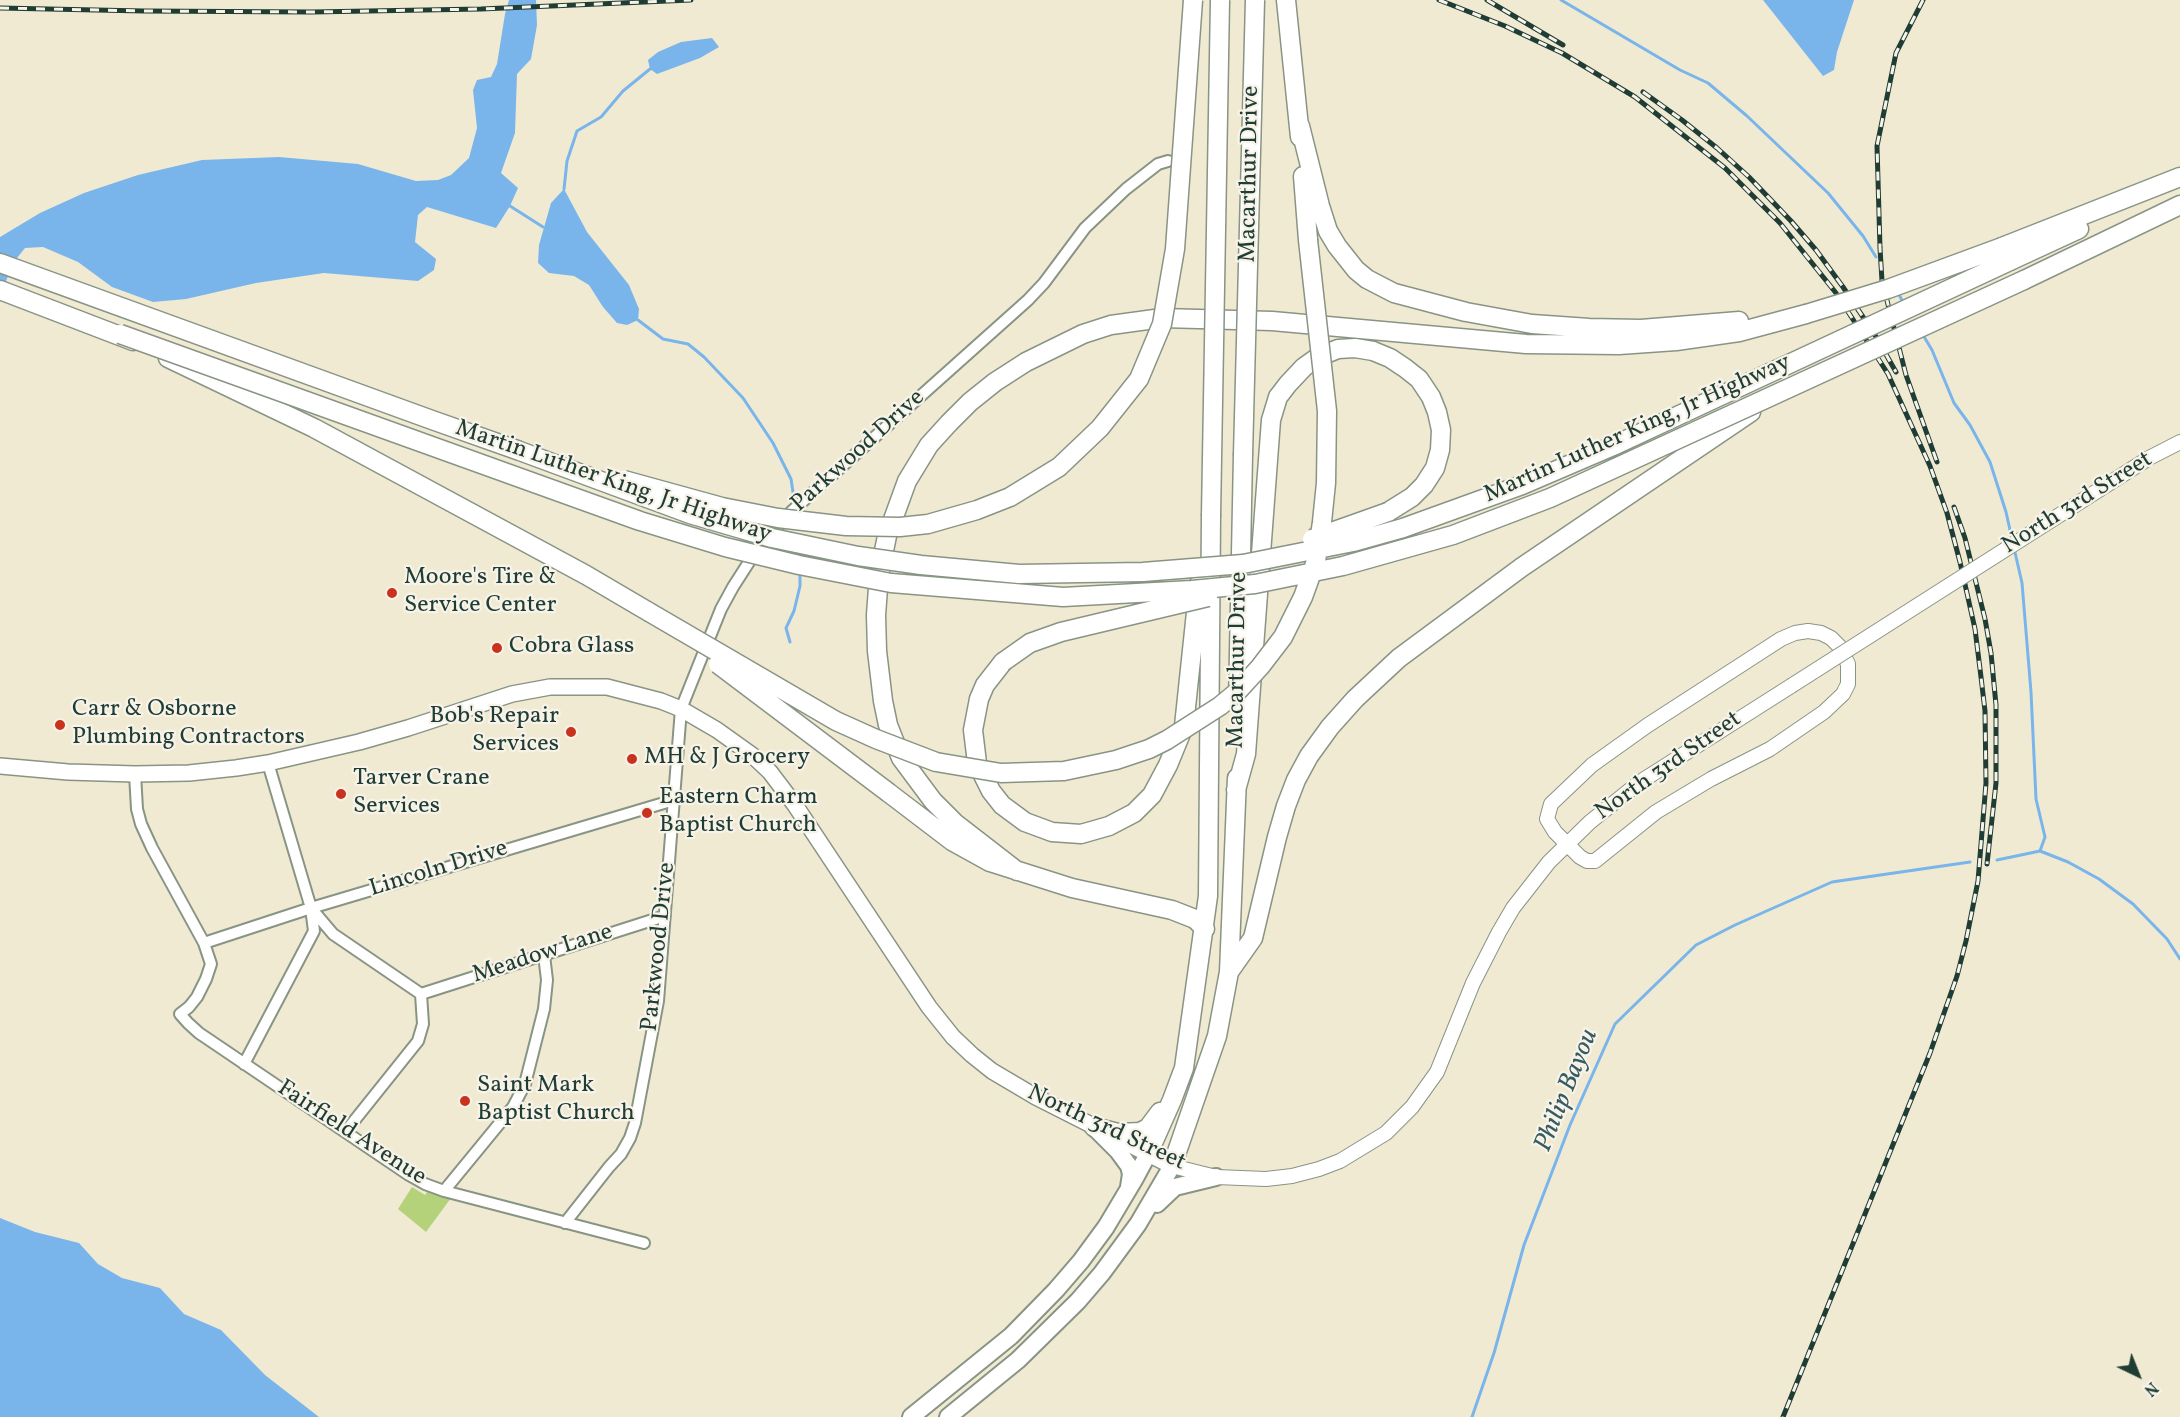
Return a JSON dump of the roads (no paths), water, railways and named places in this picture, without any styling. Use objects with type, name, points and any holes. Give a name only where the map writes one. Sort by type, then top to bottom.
[{"type":"highway","points":[[518,450],[722,507],[778,518],[846,526],[900,527],[928,524],[977,510],[1010,497],[1035,483],[1081,448],[1121,403],[1138,379],[1162,324],[1175,249],[1193,0]]},
{"type":"highway","name":"Macarthur Drive","points":[[911,1417],[1011,1336],[1073,1270],[1126,1194],[1148,1154],[1184,1068],[1208,896],[1211,517],[1220,0]]},
{"type":"highway","name":"Macarthur Drive","points":[[948,1417],[1018,1360],[1058,1323],[1102,1273],[1138,1224],[1172,1166],[1217,1036],[1229,972],[1236,790],[1255,0]]},
{"type":"highway","points":[[120,334],[314,428],[586,575],[836,721],[876,739],[936,762],[1001,773],[1065,771],[1116,760],[1167,740],[1237,693],[1283,637],[1303,597],[1316,561],[1326,471],[1327,411],[1308,240],[1300,126],[1286,0]]},
{"type":"highway","points":[[1300,126],[1328,231],[1356,270],[1367,279],[1394,293],[1496,318],[1532,324],[1589,328],[1669,327],[1806,314]]},
{"type":"highway","name":"Martin Luther King, Jr Highway","points":[[0,263],[690,514],[772,538],[858,556],[921,565],[1019,574],[1143,572],[1243,564],[1353,542],[1393,531],[1522,485],[1613,446],[2007,254],[2180,178]]},
{"type":"highway","name":"Martin Luther King, Jr Highway","points":[[0,290],[640,521],[725,547],[799,565],[917,587],[1043,597],[1141,593],[1255,584],[1317,572],[1402,551],[1502,517],[1550,498],[2024,280],[2180,205]]},
{"type":"highway","points":[[1017,871],[955,823],[915,778],[901,758],[888,725],[877,651],[876,615],[879,574],[897,505],[907,481],[929,445],[970,402],[995,382],[1056,346],[1111,325],[1142,320],[1191,318],[1272,321],[1526,344],[1628,345],[1676,341],[1739,332],[2007,254]]},
{"type":"highway","points":[[1236,790],[1246,754],[1271,420],[1278,397],[1304,367],[1318,357],[1338,349],[1355,348],[1373,351],[1390,358],[1419,379],[1431,397],[1441,429],[1440,450],[1435,468],[1424,485],[1412,497],[1388,512],[1243,564]]},
{"type":"highway","points":[[1229,972],[1253,938],[1286,806],[1309,756],[1330,727],[1355,699],[1392,665],[1522,567],[1780,392]]},
{"type":"highway","points":[[1211,517],[1204,543],[1184,726],[1152,795],[1134,813],[1096,831],[1068,834],[1052,832],[1025,822],[1002,805],[980,771],[974,748],[973,730],[978,699],[985,685],[1003,662],[1030,644],[1061,632],[1194,601],[1255,584]]},
{"type":"highway","points":[[649,612],[952,842],[990,862],[1017,871],[1072,888],[1172,910],[1195,919],[1205,929]]},
{"type":"highway","points":[[1094,1127],[1129,1134],[1148,1128],[1156,1119],[1184,1068]]},
{"type":"highway","points":[[1094,1127],[1118,1151],[1129,1166],[1131,1174],[1126,1194]]},
{"type":"highway","points":[[1102,1273],[1167,1194],[1184,1183],[1215,1177]]},
{"type":"main road","name":"North 3rd Street","points":[[0,766],[68,772],[135,774],[189,772],[268,763],[359,742],[512,694],[550,687],[607,687],[641,694],[681,709],[733,741],[752,755],[777,781],[921,995],[953,1037],[972,1055],[1007,1081],[1172,1166]]},
{"type":"street","name":"Parkwood Drive","points":[[565,1224],[621,1154],[630,1138],[640,1098],[658,1000],[681,709],[721,609],[758,548],[792,511],[1028,300],[1044,283],[1085,228],[1126,189],[1158,164],[1168,161]]},
{"type":"street","name":"North 3rd Street","points":[[1172,1166],[1215,1177],[1266,1179],[1292,1176],[1319,1170],[1375,1142],[1403,1118],[1423,1094],[1437,1072],[1473,983],[1499,932],[1533,882],[1590,822],[1640,782],[2149,458],[2180,441]]},
{"type":"street","points":[[1808,630],[1821,633],[1839,646],[1848,664],[1848,684],[1843,694],[1824,712],[1770,749],[1711,779],[1656,812],[1595,861],[1587,861],[1580,857],[1567,844],[1550,826],[1547,819],[1551,804],[1592,765],[1618,745],[1788,636],[1808,630]]},
{"type":"street","points":[[244,1064],[314,931],[311,908],[268,763]]},
{"type":"street","points":[[135,774],[137,809],[141,824],[204,944]]},
{"type":"street","name":"Lincoln Drive","points":[[204,944],[311,908],[674,800]]},
{"type":"street","points":[[311,908],[333,934],[421,994],[423,1024],[418,1041],[346,1131]]},
{"type":"street","name":"Meadow Lane","points":[[421,994],[665,916]]},
{"type":"street","name":"Fairfield Avenue","points":[[204,944],[211,963],[206,979],[197,997],[180,1014],[199,1033],[244,1064],[409,1175],[444,1191],[644,1243]]},
{"type":"street","points":[[444,1191],[513,1107],[525,1084],[544,1009],[548,980],[544,956]]},
{"type":"water","points":[[509,0],[536,0],[537,25],[531,59],[517,74],[515,133],[501,173],[518,188],[496,228],[427,207],[418,215],[415,242],[436,259],[434,270],[418,281],[324,273],[256,283],[186,299],[153,302],[112,287],[78,262],[43,247],[25,248],[13,263],[0,297],[0,237],[40,213],[84,193],[138,175],[202,160],[279,157],[358,164],[416,181],[438,180],[451,175],[469,158],[477,128],[473,90],[477,80],[491,77],[497,64]]},
{"type":"water","points":[[1763,0],[1854,0],[1837,52],[1834,70],[1823,76]]},
{"type":"water","points":[[712,38],[719,47],[700,58],[657,74],[650,69],[648,60],[658,52],[681,42]]},
{"type":"water","points":[[564,189],[587,232],[629,285],[639,309],[638,320],[627,325],[617,323],[589,285],[574,276],[549,273],[538,263],[539,245],[551,203]]},
{"type":"water","points":[[0,1218],[35,1232],[79,1243],[98,1264],[122,1278],[160,1288],[184,1314],[221,1330],[265,1375],[319,1417],[0,1417]]},
{"type":"waterway","points":[[1561,0],[1680,70],[1708,83],[1747,116],[1828,193],[1863,236],[1876,257]]},
{"type":"waterway","points":[[564,189],[567,161],[577,131],[601,117],[623,91],[650,69]]},
{"type":"waterway","name":"Philip Bayou","points":[[510,206],[543,227]]},
{"type":"waterway","points":[[1897,291],[1904,304]]},
{"type":"waterway","name":"Philip Bayou","points":[[638,320],[663,339],[688,344],[704,357],[743,398],[773,443],[791,479],[795,505]]},
{"type":"waterway","points":[[1923,335],[1932,350],[1954,403],[1970,425],[1990,462],[2012,539]]},
{"type":"waterway","points":[[2014,548],[2022,583],[2031,692],[2036,799],[2045,837],[2040,851]]},
{"type":"waterway","name":"Philip Bayou","points":[[790,642],[786,628],[794,611],[800,586],[800,572]]},
{"type":"waterway","name":"Philip Bayou","points":[[1997,860],[2040,851],[2068,862],[2099,879],[2133,904],[2167,939],[2180,959]]},
{"type":"waterway","name":"Philip Bayou","points":[[1472,1417],[1494,1353],[1524,1245],[1570,1125],[1615,1024],[1696,945],[1735,925],[1832,882],[1970,862]]},
{"type":"railway","points":[[0,8],[312,12],[481,9],[691,0]]},
{"type":"railway","points":[[1439,0],[1505,26],[1562,53],[1635,97],[1725,168],[1780,223],[1836,293],[1888,374],[1930,466],[1947,513],[1960,562],[1975,629],[1985,711],[1986,783],[1978,881],[1966,941],[1957,976],[1930,1053],[1783,1417]]},
{"type":"railway","points":[[1487,0],[1563,45]]},
{"type":"railway","points":[[1923,0],[1896,53],[1877,146],[1880,248],[1882,281],[1906,375],[1937,462]]},
{"type":"railway","points":[[1643,92],[1717,148],[1749,177],[1791,221],[1843,287],[1896,372]]},
{"type":"railway","points":[[1954,507],[1965,538],[1985,619],[1996,705],[1996,783],[1987,864]]},
{"type":"place","name":"Moore's Tire & Service Center","points":[[392,593]]},
{"type":"place","name":"Cobra Glass","points":[[497,648]]},
{"type":"place","name":"Carr & Osborne Plumbing Contractors","points":[[60,725]]},
{"type":"place","name":"Bob's Repair Services","points":[[571,732]]},
{"type":"place","name":"MH & J Grocery","points":[[632,759]]},
{"type":"place","name":"Tarver Crane Services","points":[[341,794]]},
{"type":"place","name":"Eastern Charm Baptist Church","points":[[647,813]]},
{"type":"place","name":"Saint Mark Baptist Church","points":[[465,1101]]}]
